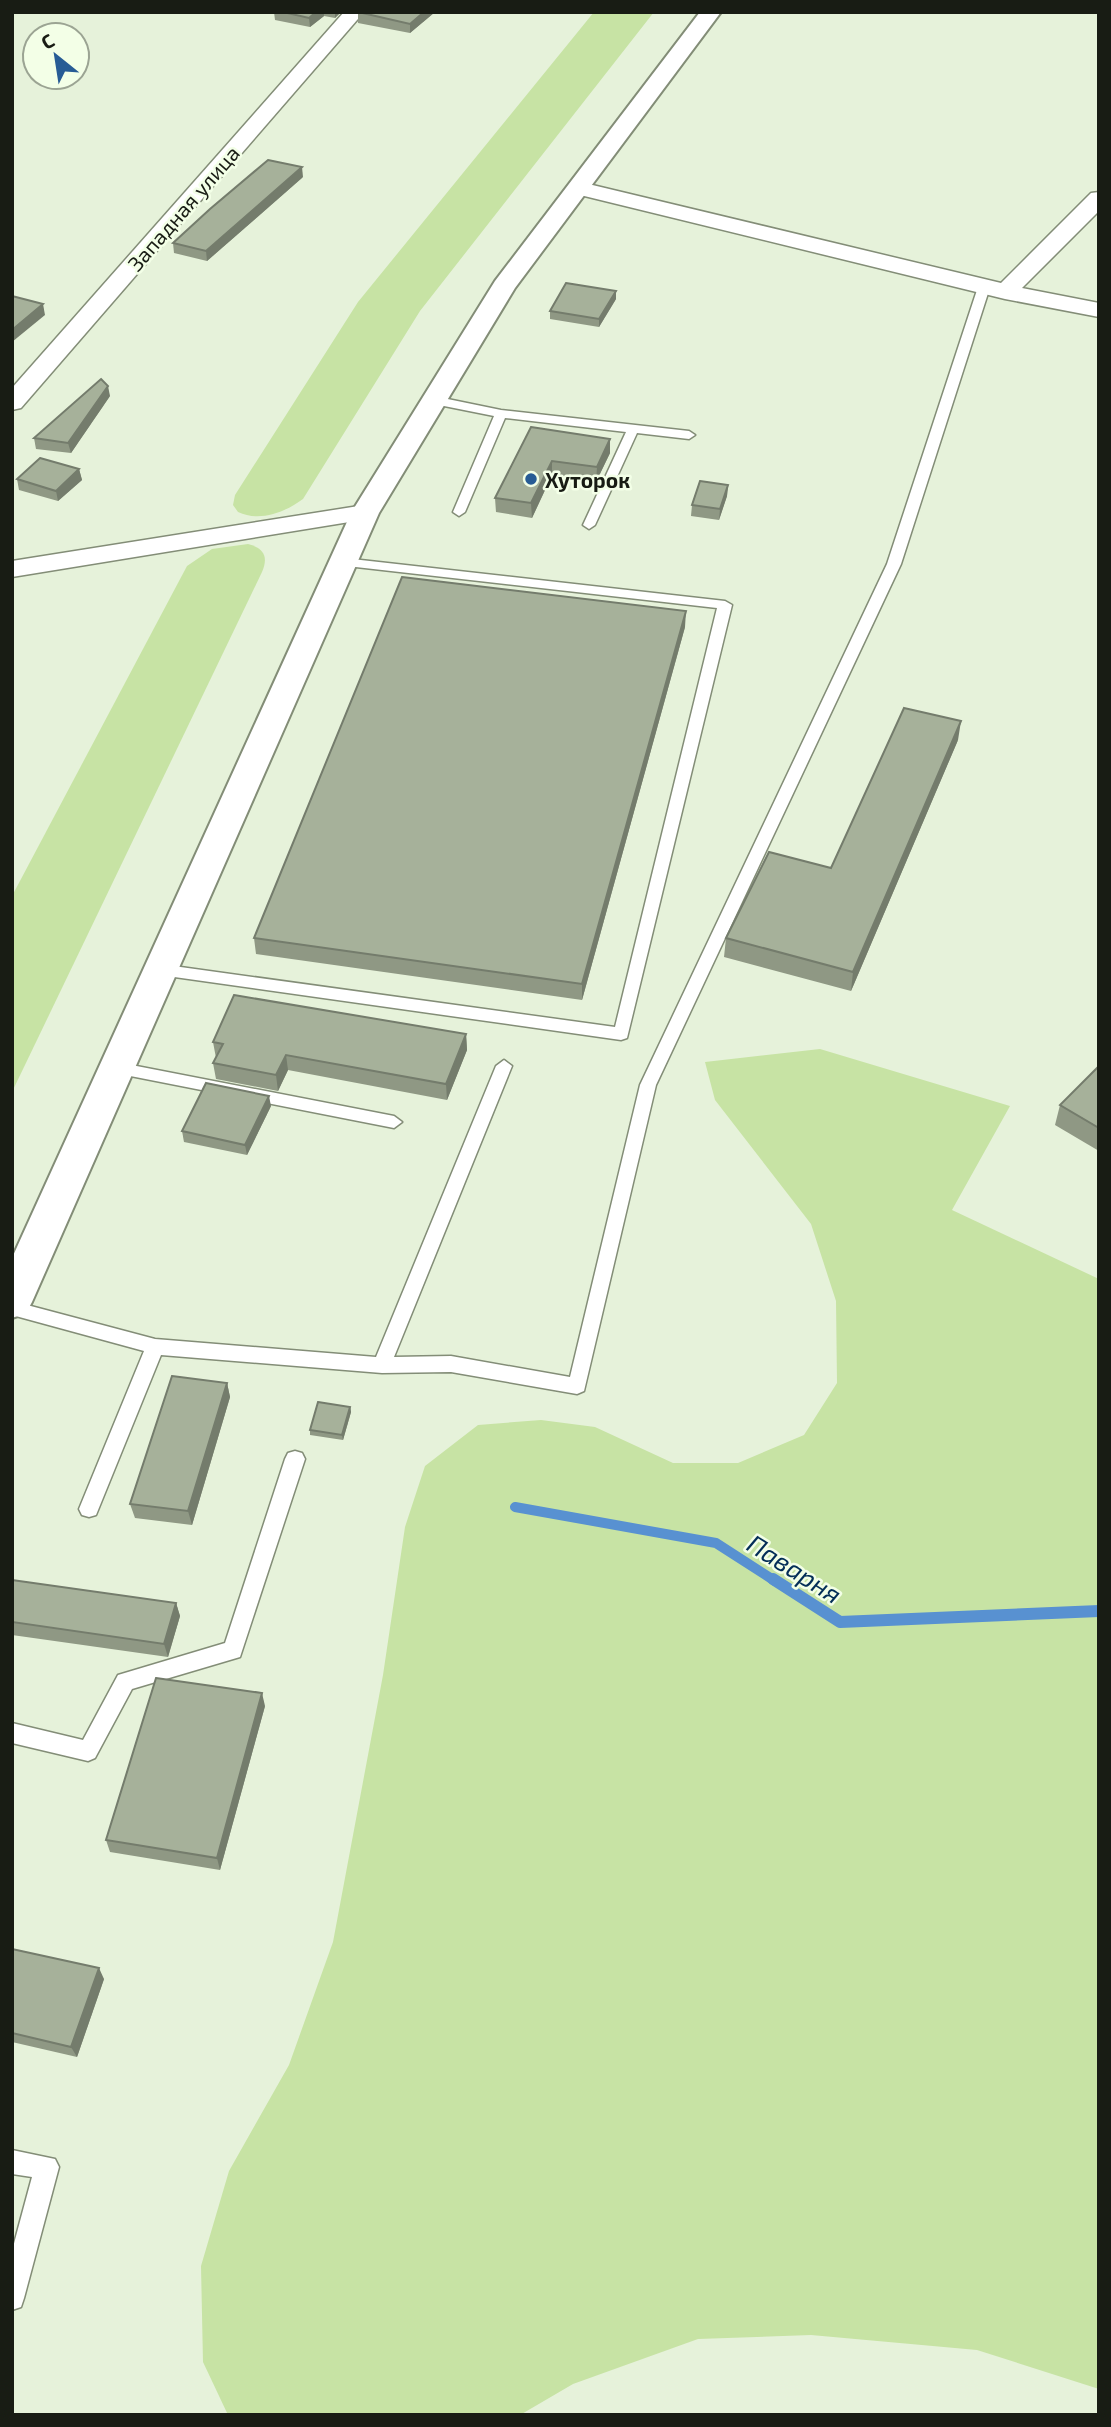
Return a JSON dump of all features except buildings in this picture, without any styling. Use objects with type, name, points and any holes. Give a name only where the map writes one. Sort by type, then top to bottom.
[{"type":"street","name":"Западная улица","points":[[12,403],[355,12]]},
{"type":"street","points":[[12,1302],[365,513],[504,286],[711,12]]},
{"type":"street","points":[[580,188],[995,289],[1099,310]]},
{"type":"street","points":[[995,289],[1099,198]]},
{"type":"street","points":[[12,569],[365,513]]},
{"type":"lane","points":[[12,1308],[155,1347],[382,1365],[451,1364],[577,1385],[648,1085],[894,564],[995,289]]},
{"type":"lane","points":[[433,400],[501,414],[689,435]]},
{"type":"lane","points":[[460,512],[501,414]]},
{"type":"lane","points":[[589,526],[633,429]]},
{"type":"lane","points":[[159,970],[621,1034],[725,605],[343,562]]},
{"type":"lane","points":[[382,1365],[504,1066]]},
{"type":"lane","points":[[116,1068],[394,1122]]},
{"type":"lane","points":[[89,1509],[155,1347]]},
{"type":"lane","points":[[12,1733],[88,1751],[125,1682],[233,1650],[295,1459]]},
{"type":"lane","points":[[12,2162],[47,2167],[12,2298]]},
{"type":"green space","points":[[594,12],[654,12],[420,311],[303,499],[288,508],[263,516],[238,512],[233,505],[235,495],[358,302]]},
{"type":"green space","points":[[248,544],[261,550],[265,557],[262,572],[12,1092],[12,896],[187,566],[212,549]]},
{"type":"green space","points":[[820,1049],[1010,1106],[952,1210],[1099,1279],[1099,2389],[977,2350],[811,2335],[698,2339],[573,2384],[520,2415],[228,2415],[203,2362],[201,2266],[229,2171],[289,2065],[333,1942],[383,1675],[405,1527],[425,1466],[478,1425],[541,1420],[595,1427],[673,1463],[738,1463],[804,1435],[837,1383],[836,1301],[811,1224],[715,1100],[705,1062]]},
{"type":"waterway","name":"Паварня","points":[[515,1507],[716,1543],[775,1581]]},
{"type":"waterway","name":"Паварня","points":[[773,1579],[840,1622],[1099,1611]]},
{"type":"place","name":"Хуторок","points":[[531,479]]}]
